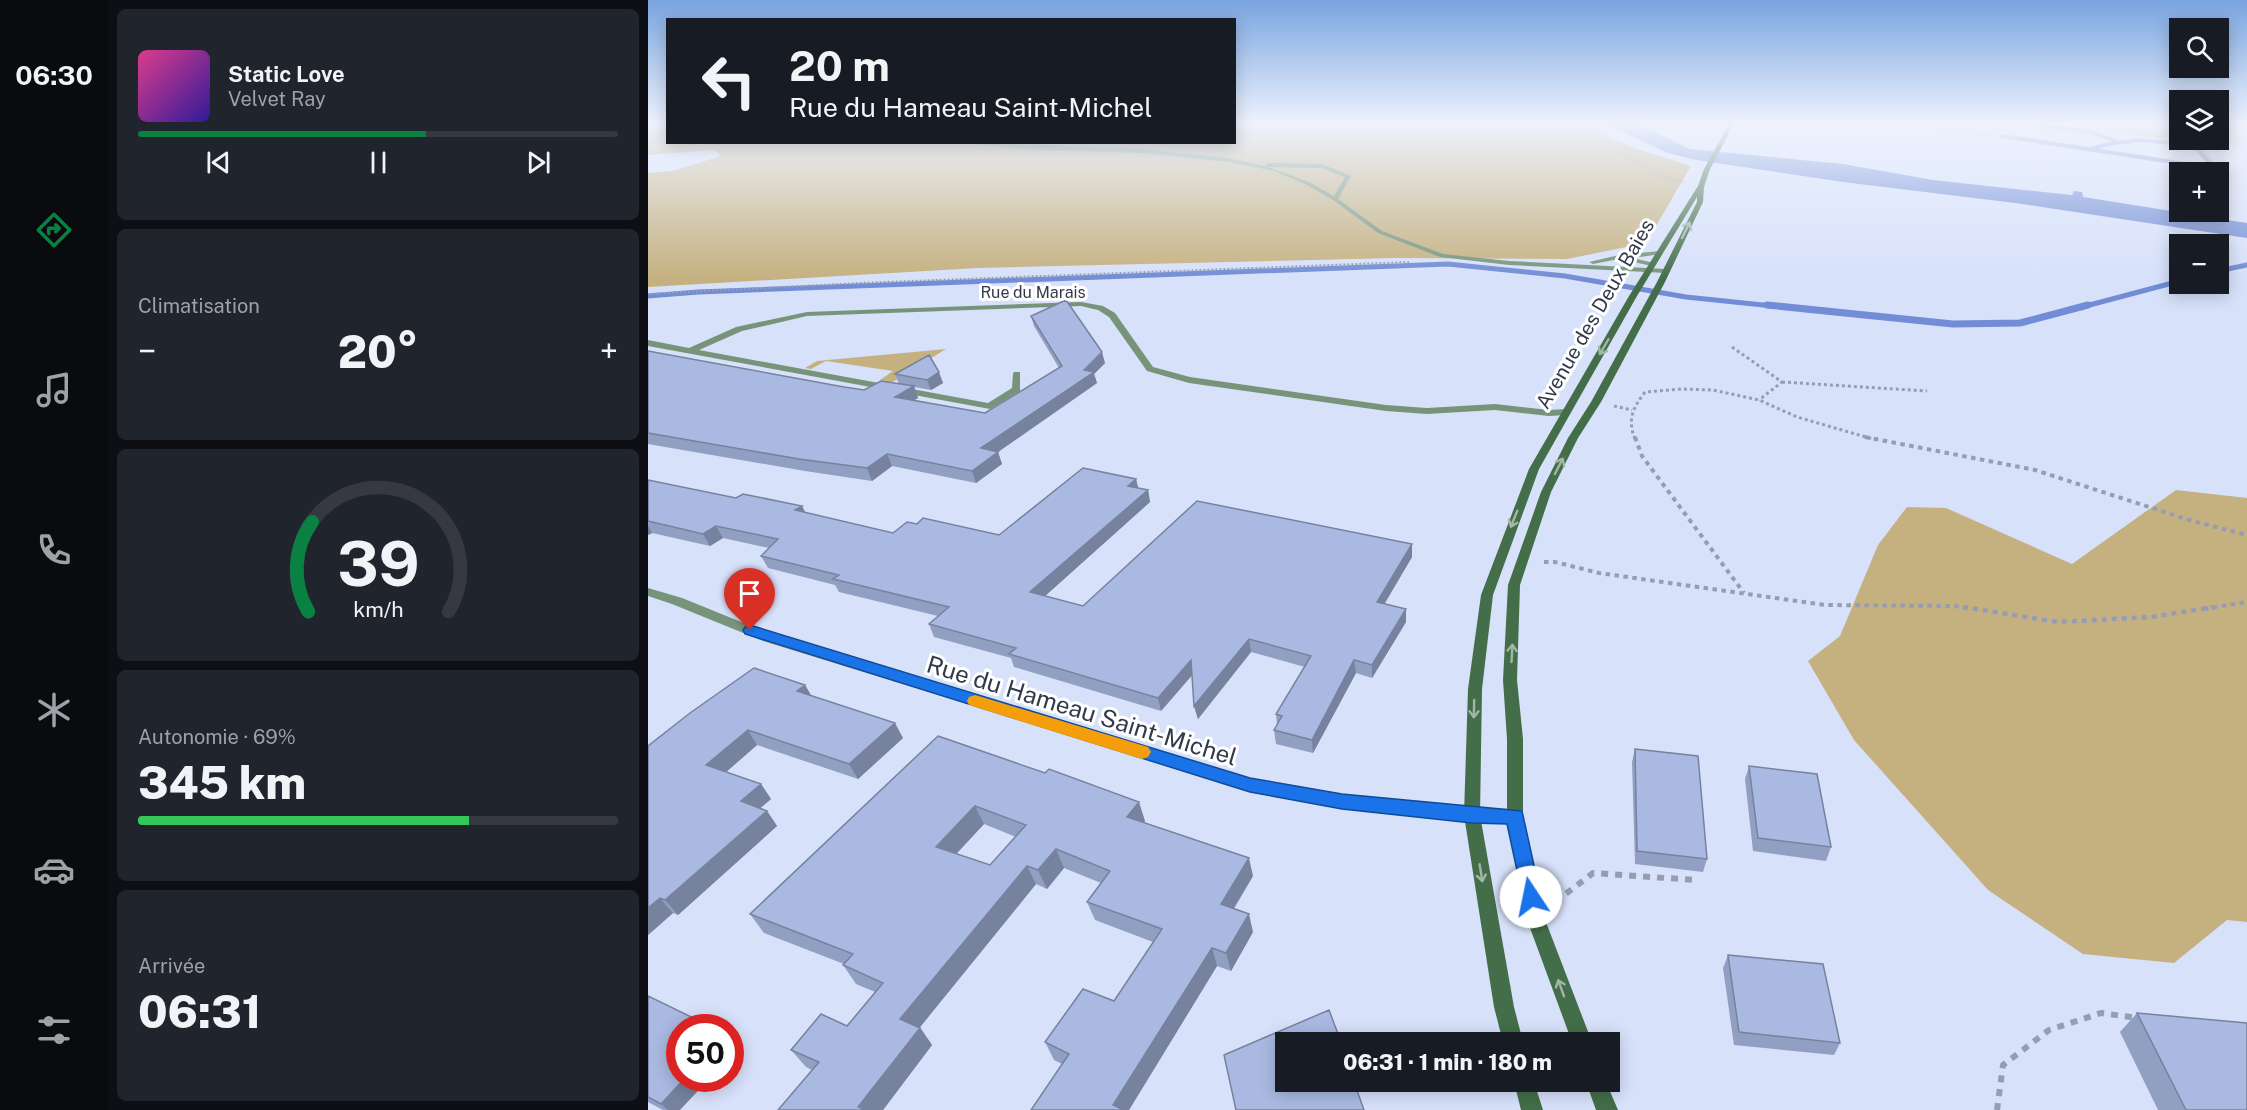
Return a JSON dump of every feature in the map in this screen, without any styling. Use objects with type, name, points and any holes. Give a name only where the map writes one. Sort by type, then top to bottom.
[{"type":"main road","points":[[1701,186],[1705,176]]},
{"type":"main road","name":"Avenue des Deux Baies","points":[[1510,1032],[1503,1007],[1472,815],[1475,689],[1487,595],[1534,469],[1633,296],[1701,186]]},
{"type":"main road","name":"Avenue des Deux Baies","points":[[1578,1032],[1535,917],[1515,816],[1515,739],[1510,680],[1514,585],[1546,492],[1573,438],[1596,402],[1661,282],[1700,202],[1701,186]]},
{"type":"main road","points":[[1527,1092],[1532,1110]]},
{"type":"main road","points":[[1600,1092],[1607,1110]]},
{"type":"street","points":[[1290,176],[1335,199],[1380,232],[1442,256],[1509,264],[1651,267]]},
{"type":"street","points":[[1335,199],[1347,176]]},
{"type":"street","points":[[1574,265],[1659,253]]},
{"type":"street","points":[[1620,257],[1666,272]]},
{"type":"street","name":"Rue du Marais","points":[[688,351],[739,329],[807,314],[1081,304],[1100,308],[1112,315],[1150,369],[1189,380],[1386,408],[1427,411],[1495,407],[1549,413],[1566,412]]},
{"type":"street","points":[[648,343],[990,406],[1017,389],[1017,374]]},
{"type":"street","name":"Rue du Hameau Saint-Michel","points":[[648,592],[677,601],[768,638],[1250,785],[1342,802],[1472,815],[1515,816]]},
{"type":"path","points":[[1661,176],[1701,186]]},
{"type":"path","points":[[648,294],[872,282],[1418,262]]},
{"type":"path","points":[[1732,347],[1782,382],[1927,391]]},
{"type":"path","points":[[1759,400],[1782,382]]},
{"type":"path","points":[[1744,593],[1642,456],[1631,428],[1632,410],[1645,392],[1682,389],[1713,390],[1759,400],[1797,417],[1859,435],[2035,470],[2189,520],[2247,535]]},
{"type":"path","points":[[1522,562],[1555,562],[1599,573],[1825,605],[1955,606],[2058,622],[2151,617],[2247,603]]},
{"type":"path","points":[[1535,917],[1593,873],[1695,880]]},
{"type":"path","points":[[1997,1110],[2003,1065],[2049,1030],[2101,1012],[2148,1020]]},
{"type":"shaded area","points":[[648,176],[1685,176],[1646,243],[1567,259],[1394,258],[978,268],[648,287]]},
{"type":"shaded area","points":[[946,349],[891,383],[880,380],[893,371],[826,361],[811,369],[805,368],[817,361]]},
{"type":"shaded area","points":[[2176,490],[2247,498],[2247,922],[2227,920],[2174,963],[2083,954],[1988,890],[1854,740],[1808,661],[1840,636],[1878,545],[1907,507],[1946,508],[2072,564]]},
{"type":"water","points":[[1802,176],[1909,176],[2072,195],[2074,191],[2082,192],[2083,197],[2169,211],[2169,222],[2229,222],[2229,220],[2247,223],[2247,238],[2229,234],[2015,203]]},
{"type":"building","points":[[1066,300],[1102,352],[1084,370],[1094,372],[981,448],[998,452],[972,471],[887,454],[867,468],[799,459],[648,433],[648,351],[864,390],[881,381],[914,386],[895,397],[985,413],[1062,366],[1031,316]]},
{"type":"building","points":[[929,355],[939,372],[927,380],[895,374]]},
{"type":"building","points":[[1083,468],[1136,479],[1128,486],[1148,490],[1030,592],[1083,606],[1197,501],[1412,544],[1377,602],[1406,609],[1372,665],[1354,660],[1312,740],[1274,730],[1282,716],[1276,714],[1311,656],[1249,639],[1194,706],[1191,660],[1158,698],[1009,654],[1016,648],[929,624],[949,607],[833,579],[839,575],[761,556],[778,539],[716,526],[703,534],[648,521],[648,480],[736,498],[743,494],[802,506],[795,510],[893,533],[907,522],[917,524],[923,518],[999,535]]},
{"type":"building","points":[[754,668],[805,685],[797,691],[895,723],[849,764],[748,730],[706,765],[761,784],[741,801],[767,811],[665,900],[660,898],[648,908],[648,746]]},
{"type":"building","points":[[938,736],[1045,773],[1049,769],[1139,802],[1127,817],[1249,858],[1221,904],[1249,914],[1226,953],[1212,948],[1113,1105],[1124,1110],[1031,1110],[1069,1054],[1045,1042],[1083,989],[1114,1001],[1162,929],[1087,902],[1110,871],[1056,849],[1038,870],[1027,866],[900,1019],[920,1028],[858,1107],[866,1110],[778,1110],[819,1062],[791,1050],[821,1014],[847,1026],[883,983],[843,965],[853,954],[750,914]],"holes":[[[975,806],[1026,825],[990,865],[936,847]]]},
{"type":"building","points":[[1635,749],[1698,756],[1707,859],[1637,851]]},
{"type":"building","points":[[1749,766],[1817,774],[1831,847],[1758,838]]},
{"type":"building","points":[[1728,955],[1823,964],[1840,1043],[1739,1032]]},
{"type":"building","points":[[648,996],[685,1014],[666,1014],[666,1092],[672,1092],[661,1104],[648,1097]]},
{"type":"building","points":[[1329,1010],[1337,1032],[1278,1032]]},
{"type":"building","points":[[2137,1013],[2247,1023],[2247,1110],[2186,1110]]},
{"type":"building","points":[[1275,1033],[1275,1092],[1358,1092],[1364,1110],[1236,1110],[1224,1055]]},
{"type":"waterway","points":[[648,296],[698,292],[1448,264],[1565,276],[1686,297],[1782,307]]},
{"type":"waterway","points":[[2229,269],[2247,265]]},
{"type":"waterway","points":[[2082,307],[2169,284]]},
{"type":"waterway","points":[[1767,305],[1953,324],[2020,323],[2088,305]]},
{"type":"slow traffic","points":[[975,701],[1142,752]]},
{"type":"route","points":[[750,630],[768,638],[1250,785],[1342,802],[1472,815],[1515,816],[1531,897]]}]
